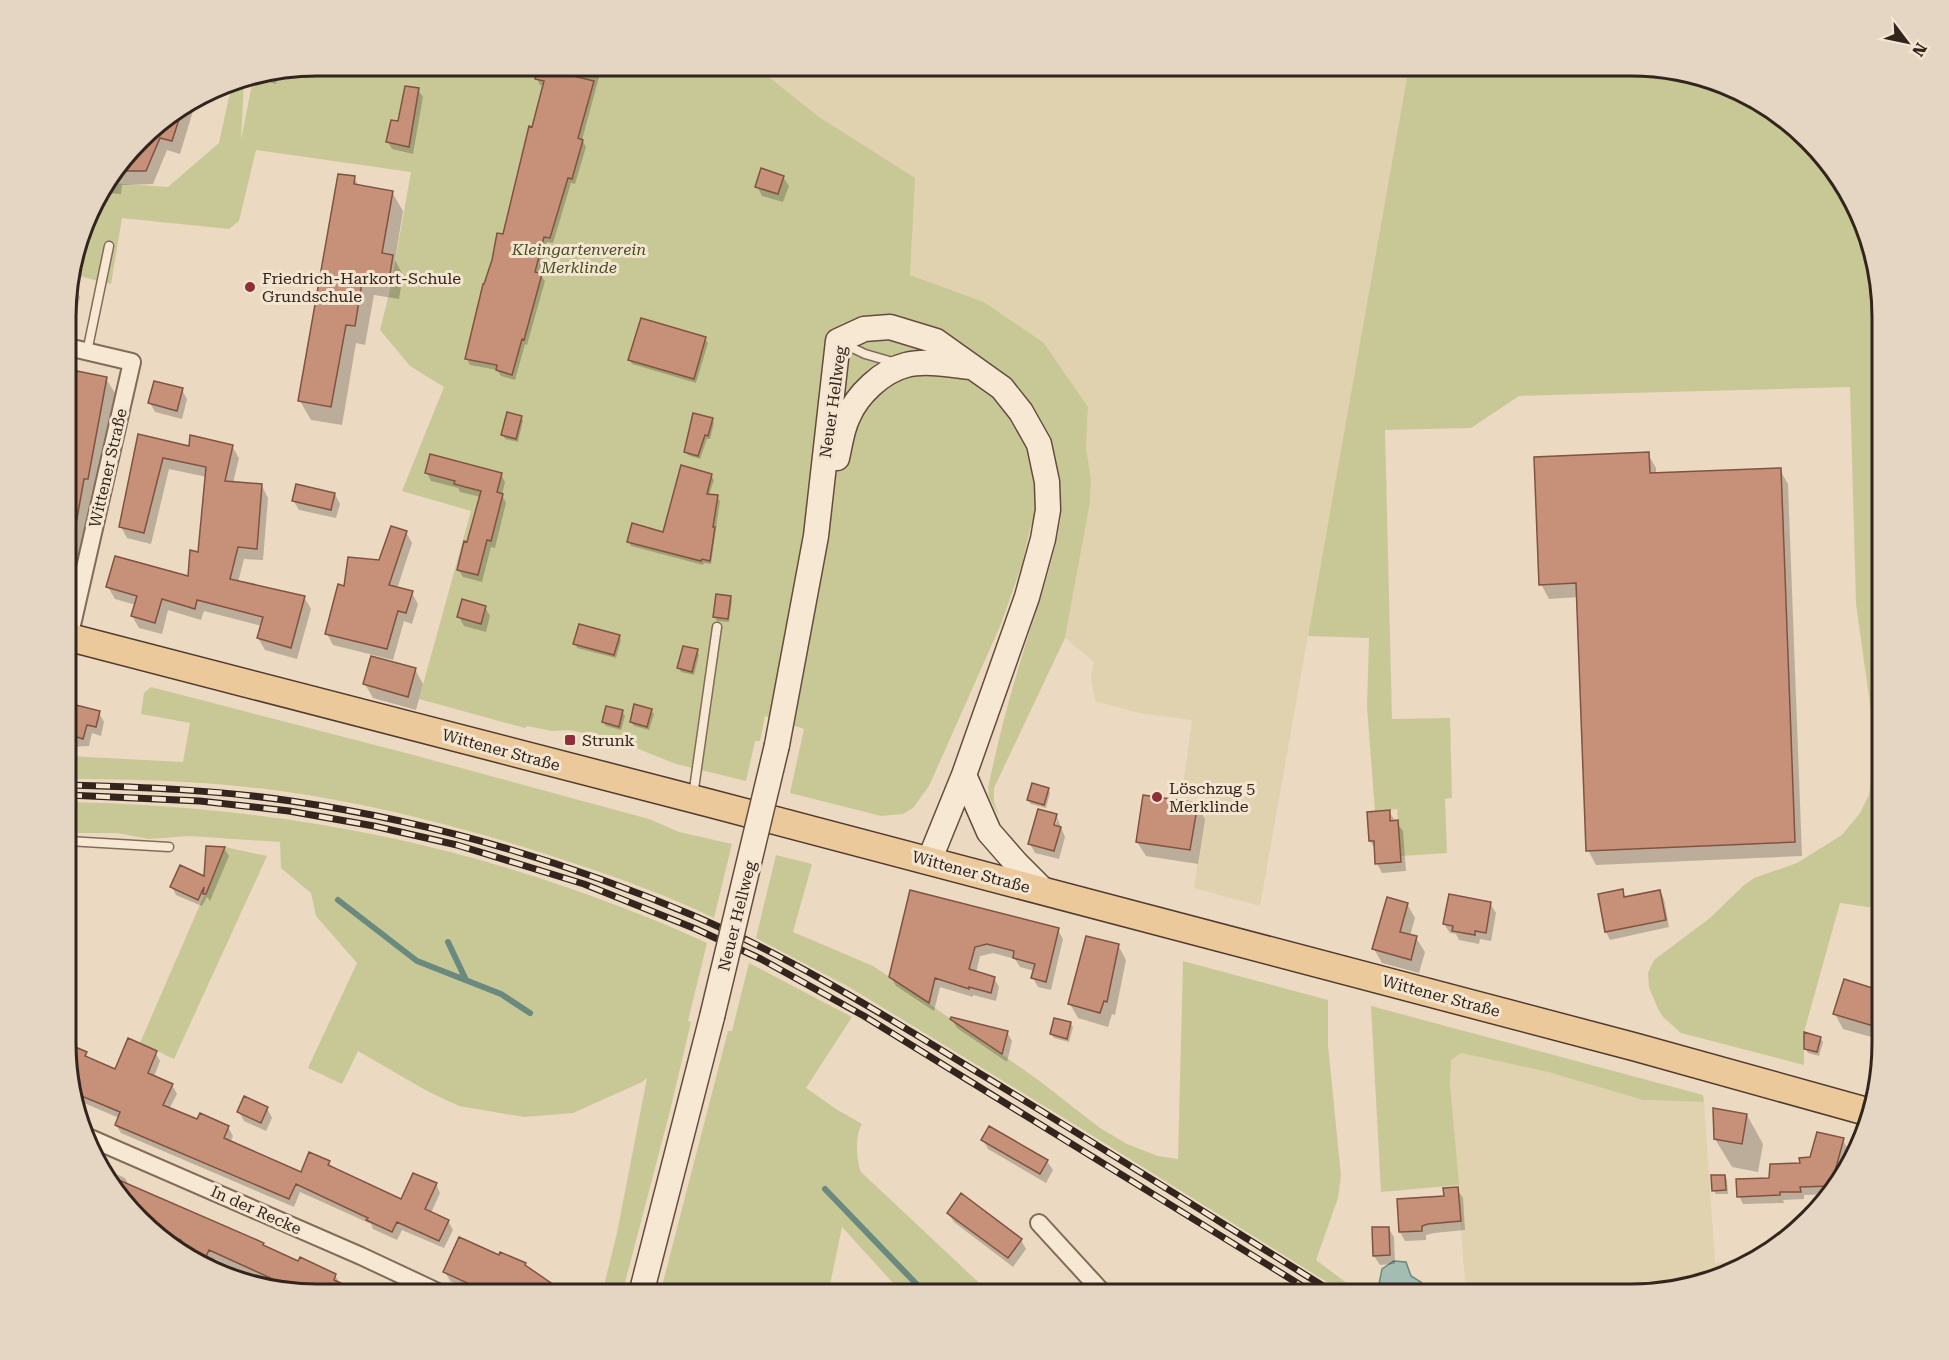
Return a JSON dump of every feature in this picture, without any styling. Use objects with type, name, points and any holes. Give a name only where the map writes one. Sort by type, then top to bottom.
[{"type":"main road","name":"Neuer Hellweg","points":[[644,1284],[712,1017],[777,745],[816,536],[838,341],[864,329],[890,327],[936,341],[1002,388],[1021,412],[1039,444],[1047,482],[1048,510],[1043,539],[1027,597],[964,775],[929,861]]},
{"type":"main road","name":"Neuer Hellweg","points":[[816,536],[848,417],[864,393],[882,376],[906,365],[931,363],[973,367]]},
{"type":"main road","name":"Wittener Straße","points":[[76,640],[1045,891],[1635,1047],[1863,1110]]},
{"type":"main road","points":[[964,775],[989,832],[1045,891]]},
{"type":"street","name":"Wittener Straße","points":[[76,349],[132,362],[76,607]]},
{"type":"street","name":"In der Recke","points":[[98,1142],[410,1284]]},
{"type":"street","points":[[1040,1223],[1095,1284]]},
{"type":"lane","points":[[87,352],[109,246]]},
{"type":"lane","points":[[838,341],[865,354],[906,365]]},
{"type":"lane","points":[[692,800],[717,627]]},
{"type":"lane","points":[[76,841],[169,847]]},
{"type":"shaded area","points":[[768,76],[1407,76],[1260,906],[1194,888],[1208,794],[1183,786],[1192,720],[1139,713],[1095,701],[1091,677],[1094,662],[1065,638],[1090,502],[1091,479],[1086,447],[1088,407],[1044,343],[984,302],[910,275],[819,117]]},
{"type":"shaded area","points":[[1461,1053],[1548,1072],[1643,1100],[1704,1102],[1715,1263],[1731,1262],[1694,1275],[1647,1283],[1465,1284],[1450,1084],[1451,1059]]},
{"type":"shaded area","points":[[1394,1261],[1406,1262],[1411,1276],[1423,1284],[1379,1284],[1382,1269]]},
{"type":"green space","name":"Kleingartenverein Merklinde","points":[[768,76],[819,117],[915,178],[910,275],[984,302],[1044,343],[1088,407],[1086,447],[1091,479],[1090,502],[1065,638],[994,788],[994,802],[999,816],[989,797],[988,788],[1007,709],[1048,573],[1061,517],[1031,525],[1022,564],[1001,624],[929,786],[913,808],[903,814],[881,816],[790,793],[804,729],[765,716],[760,741],[755,741],[746,781],[676,764],[616,740],[569,730],[552,731],[527,726],[525,728],[419,699],[471,511],[402,491],[444,387],[410,366],[380,330],[390,290],[411,172],[256,150],[239,221],[229,229],[122,218],[111,284],[80,276],[89,240],[101,211],[117,184],[168,187],[219,143],[230,93],[244,88],[241,140],[252,86],[302,77]]},
{"type":"green space","points":[[1407,76],[1631,76],[1678,81],[1709,89],[1738,101],[1778,126],[1802,147],[1823,171],[1848,211],[1864,255],[1872,302],[1872,739],[1871,711],[1856,604],[1850,387],[1519,396],[1471,428],[1385,430],[1392,719],[1450,718],[1452,798],[1445,799],[1447,853],[1401,856],[1397,809],[1375,811],[1367,707],[1369,638],[1308,636]]},
{"type":"green space","points":[[151,687],[406,753],[649,819],[679,832],[732,844],[714,918],[638,886],[561,859],[490,837],[382,809],[310,795],[222,784],[76,779],[76,756],[183,762],[190,723],[141,714],[144,693]]},
{"type":"green space","points":[[1872,774],[1872,908],[1840,903],[1804,1032],[1804,1065],[1681,1033],[1663,1017],[1649,987],[1648,973],[1654,960],[1710,918],[1754,878],[1797,863],[1842,835],[1860,813],[1869,795]]},
{"type":"green space","points":[[76,802],[202,810],[268,817],[397,839],[525,873],[619,906],[707,943],[670,1111],[625,1284],[604,1284],[617,1233],[647,1078],[573,1113],[524,1117],[459,1106],[427,1091],[358,1051],[342,1084],[308,1068],[357,963],[316,916],[311,893],[281,868],[280,842],[189,836],[149,839],[117,833],[76,833]]},
{"type":"green space","points":[[225,847],[267,856],[174,1059],[140,1043]]},
{"type":"green space","points":[[776,855],[812,864],[793,932],[873,966],[1037,1079],[1100,1128],[1127,1144],[1158,1156],[1178,1159],[1183,961],[1328,1000],[1328,1045],[1341,1176],[1338,1198],[1316,1260],[1348,1284],[1330,1284],[849,987],[756,938]]},
{"type":"green space","points":[[749,963],[852,1017],[806,1088],[862,1124],[857,1147],[861,1172],[980,1284],[894,1284],[842,1227],[830,1284],[663,1284],[728,1031],[732,1031]]},
{"type":"green space","points":[[1371,1006],[1703,1095],[1704,1102],[1643,1100],[1548,1072],[1461,1053],[1451,1060],[1450,1084],[1459,1185],[1381,1192]]},
{"type":"building","points":[[536,76],[573,76],[594,81],[578,138],[583,140],[572,179],[568,178],[550,238],[544,237],[535,272],[542,274],[512,375],[496,370],[497,365],[465,359],[483,284],[492,260],[497,233],[503,234],[529,126],[532,127],[544,81],[535,79]]},
{"type":"building","points":[[405,86],[419,88],[409,147],[386,142],[391,120],[398,121]]},
{"type":"building","points":[[179,121],[172,141],[160,138],[146,171],[126,171],[147,147]]},
{"type":"building","points":[[761,168],[784,176],[778,194],[755,187]]},
{"type":"building","points":[[338,174],[355,176],[354,184],[393,191],[382,253],[393,255],[389,281],[363,276],[355,326],[346,325],[331,407],[298,401]]},
{"type":"building","points":[[641,318],[706,337],[694,379],[628,360]]},
{"type":"building","points":[[77,371],[107,377],[88,479],[84,479],[76,524]]},
{"type":"building","points":[[154,381],[183,388],[177,411],[148,403]]},
{"type":"building","points":[[507,412],[522,416],[516,439],[501,435]]},
{"type":"building","points":[[693,413],[713,418],[708,436],[705,435],[698,456],[684,452]]},
{"type":"building","points":[[138,434],[189,446],[190,435],[233,445],[225,481],[262,484],[257,549],[238,547],[230,579],[305,596],[291,648],[257,638],[263,617],[197,600],[195,609],[162,599],[155,623],[131,616],[137,596],[106,587],[115,556],[188,576],[190,550],[198,552],[206,467],[163,458],[144,533],[119,527]]},
{"type":"building","points":[[1649,452],[1650,473],[1781,468],[1795,842],[1586,851],[1576,583],[1539,585],[1534,457]]},
{"type":"building","points":[[430,454],[502,473],[497,492],[503,494],[491,541],[487,540],[478,575],[457,570],[481,491],[425,473]]},
{"type":"building","points":[[681,465],[712,474],[707,494],[718,495],[710,561],[702,559],[701,561],[627,542],[632,523],[663,532]]},
{"type":"building","points":[[296,484],[335,493],[331,510],[292,501]]},
{"type":"building","points":[[391,526],[407,531],[389,585],[413,591],[406,613],[398,611],[387,649],[325,634],[338,584],[344,586],[348,557],[379,560]]},
{"type":"building","points":[[716,594],[731,596],[728,619],[713,617]]},
{"type":"building","points":[[462,599],[486,606],[481,624],[457,617]]},
{"type":"building","points":[[579,624],[620,635],[614,655],[573,644]]},
{"type":"building","points":[[683,646],[698,649],[692,672],[677,668]]},
{"type":"building","points":[[371,656],[416,668],[408,697],[363,684]]},
{"type":"building","points":[[634,704],[652,709],[647,727],[630,722]]},
{"type":"building","points":[[76,705],[100,711],[96,727],[87,725],[83,739],[76,737]]},
{"type":"building","points":[[606,706],[623,710],[619,727],[602,722]]},
{"type":"building","points":[[1032,783],[1049,788],[1044,805],[1027,800]]},
{"type":"building","points":[[1143,795],[1198,803],[1190,850],[1136,842]]},
{"type":"building","points":[[1038,809],[1057,814],[1054,825],[1061,827],[1054,851],[1028,844]]},
{"type":"building","points":[[1390,810],[1390,821],[1398,820],[1401,862],[1375,864],[1374,841],[1369,841],[1367,812]]},
{"type":"building","points":[[206,846],[225,847],[206,894],[203,894],[204,887],[198,900],[170,887],[180,865],[204,876]]},
{"type":"building","points":[[1623,889],[1624,897],[1660,890],[1666,920],[1605,932],[1598,894]]},
{"type":"building","points":[[910,890],[1059,928],[1046,982],[1031,978],[1035,964],[1013,958],[1014,951],[987,944],[975,947],[969,969],[995,977],[991,993],[969,987],[969,989],[935,978],[929,1003],[889,977]]},
{"type":"building","points":[[1449,894],[1491,902],[1486,933],[1475,931],[1475,935],[1452,931],[1453,926],[1443,924]]},
{"type":"building","points":[[1387,897],[1408,903],[1400,932],[1417,936],[1411,960],[1372,949]]},
{"type":"building","points":[[1086,936],[1119,944],[1107,1002],[1104,1001],[1100,1013],[1068,1004]]},
{"type":"building","points":[[1844,979],[1872,988],[1872,1026],[1833,1014]]},
{"type":"building","points":[[951,1017],[1008,1031],[1002,1054],[950,1019]]},
{"type":"building","points":[[1054,1018],[1071,1022],[1067,1039],[1050,1034]]},
{"type":"building","points":[[1804,1032],[1821,1037],[1817,1052],[1804,1049]]},
{"type":"building","points":[[128,1038],[157,1051],[148,1073],[173,1084],[163,1105],[197,1119],[200,1113],[229,1126],[224,1138],[301,1172],[309,1152],[330,1161],[328,1165],[401,1199],[413,1173],[437,1183],[425,1209],[449,1220],[439,1241],[397,1222],[392,1232],[296,1184],[289,1199],[115,1125],[120,1112],[83,1097],[76,1048],[87,1052],[85,1056],[115,1069]]},
{"type":"building","points":[[244,1096],[268,1107],[261,1123],[237,1112]]},
{"type":"building","points":[[1713,1108],[1747,1114],[1742,1144],[1714,1139]]},
{"type":"building","points":[[989,1126],[1048,1160],[1040,1174],[981,1140]]},
{"type":"building","points":[[1817,1132],[1844,1138],[1835,1171],[1825,1186],[1800,1187],[1801,1192],[1780,1192],[1780,1195],[1737,1197],[1736,1179],[1769,1178],[1770,1164],[1800,1163],[1799,1158],[1810,1157]]},
{"type":"building","points":[[1711,1175],[1725,1175],[1726,1190],[1712,1191]]},
{"type":"building","points":[[120,1181],[264,1243],[263,1245],[298,1261],[300,1257],[336,1274],[334,1280],[343,1284],[273,1279],[209,1250],[206,1256],[147,1213]]},
{"type":"building","points":[[1458,1187],[1461,1221],[1428,1224],[1422,1226],[1422,1231],[1399,1232],[1397,1199],[1444,1196],[1443,1188]]},
{"type":"building","points":[[961,1193],[1022,1239],[1008,1258],[947,1213]]},
{"type":"building","points":[[1372,1227],[1389,1227],[1390,1255],[1373,1256]]},
{"type":"building","points":[[459,1237],[499,1255],[500,1252],[526,1263],[525,1265],[553,1284],[469,1284],[443,1272]]},
{"type":"waterway","points":[[338,900],[417,961],[501,994],[530,1013]]},
{"type":"waterway","points":[[448,942],[466,980]]},
{"type":"waterway","points":[[825,1189],[916,1284]]},
{"type":"railway","points":[[76,785],[208,792],[263,797],[343,809],[495,845],[644,895],[729,931],[836,987],[1065,1125],[1320,1284]]},
{"type":"railway","points":[[76,795],[200,801],[289,811],[374,826],[457,845],[584,884],[696,929],[761,959],[864,1016],[1299,1284]]},
{"type":"place","name":"Friedrich-Harkort-Schule Grundschule","points":[[250,287]]},
{"type":"place","name":"Strunk","points":[[570,740]]},
{"type":"place","name":"Löschzug 5 Merklinde","points":[[1157,797]]}]
